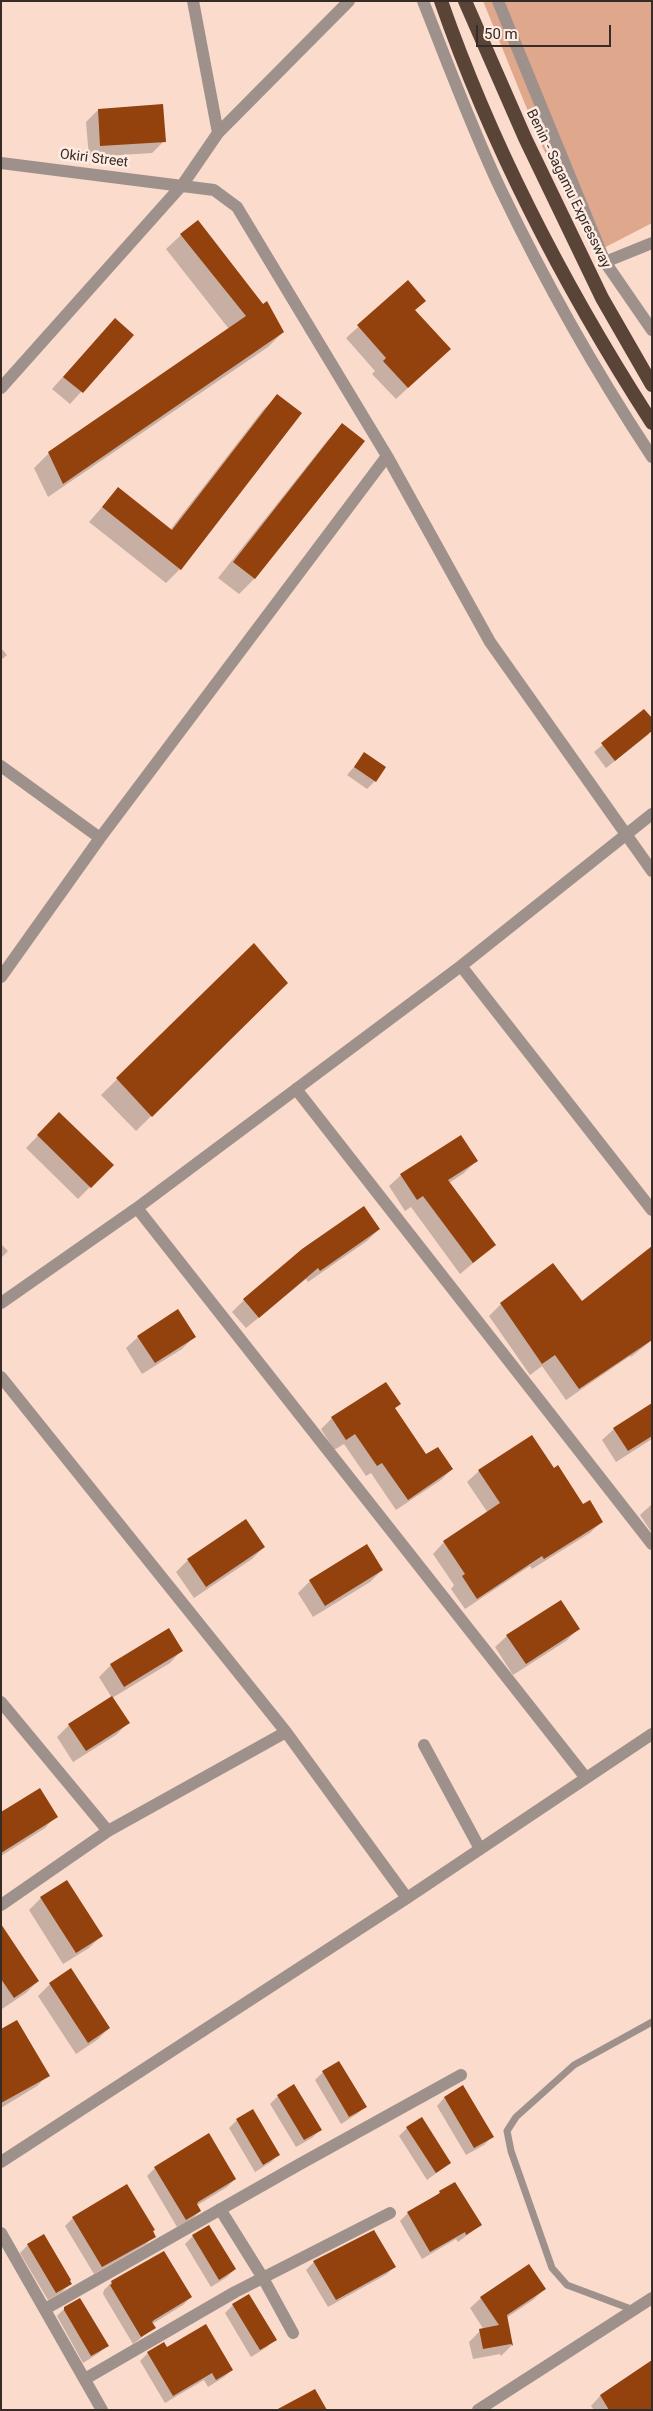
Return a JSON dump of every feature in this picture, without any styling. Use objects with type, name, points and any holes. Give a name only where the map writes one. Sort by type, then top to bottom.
[{"type":"highway","points":[[441,1],[454,37],[509,168],[563,272],[623,377],[652,423]]},
{"type":"highway","name":"Benin - Sagamu Expressway","points":[[465,1],[525,138],[594,280],[652,385]]},
{"type":"street","points":[[193,1],[218,133]]},
{"type":"street","points":[[1,388],[183,184],[218,133],[349,1]]},
{"type":"street","points":[[423,1],[501,190],[569,320],[625,416],[652,457]]},
{"type":"street","points":[[498,1],[605,262],[652,330]]},
{"type":"street","name":"Okiri Street","points":[[1,163],[183,184],[214,190],[237,207],[387,456],[490,642],[652,871]]},
{"type":"street","points":[[605,262],[652,243]]},
{"type":"street","points":[[1,977],[100,838],[387,456]]},
{"type":"street","points":[[1,766],[100,838]]},
{"type":"street","points":[[1,1303],[137,1208],[461,966],[652,814]]},
{"type":"street","points":[[461,966],[652,1210]]},
{"type":"street","points":[[296,1089],[652,1544]]},
{"type":"street","points":[[137,1208],[586,1778]]},
{"type":"street","points":[[1,1377],[286,1732],[407,1898]]},
{"type":"street","points":[[1,1702],[108,1831]]},
{"type":"street","points":[[1,1905],[108,1831],[286,1732]]},
{"type":"street","points":[[1,2162],[407,1898],[652,1734]]},
{"type":"street","points":[[424,1745],[480,1849]]},
{"type":"street","points":[[45,2309],[461,2074]]},
{"type":"street","points":[[220,2209],[263,2278],[293,2333]]},
{"type":"street","points":[[85,2379],[263,2278],[390,2214]]},
{"type":"street","points":[[1,2233],[102,2410]]},
{"type":"street","points":[[478,2410],[631,2309],[652,2298]]},
{"type":"lane","points":[[631,2309],[567,2285],[552,2268],[511,2151],[507,2131],[516,2117],[574,2065],[652,2022]]},
{"type":"shaded area","points":[[483,1],[652,1],[652,223],[596,252],[543,148]]},
{"type":"building","points":[[163,104],[166,142],[100,146],[98,109]]},
{"type":"building","points":[[198,220],[263,304],[267,301],[284,332],[63,484],[48,452],[246,316],[180,234]]},
{"type":"building","points":[[408,280],[426,301],[415,310],[451,349],[408,388],[383,361],[386,358],[357,325]]},
{"type":"building","points":[[115,318],[134,335],[83,393],[63,377]]},
{"type":"building","points":[[277,394],[302,413],[181,570],[102,507],[118,487],[172,530]]},
{"type":"building","points":[[342,423],[365,441],[255,579],[233,562]]},
{"type":"building","points":[[644,709],[652,718],[652,731],[615,761],[601,743]]},
{"type":"building","points":[[364,752],[386,767],[376,782],[354,767]]},
{"type":"building","points":[[254,943],[288,983],[152,1117],[116,1078]]},
{"type":"building","points":[[59,1112],[114,1165],[91,1188],[37,1135]]},
{"type":"building","points":[[461,1135],[478,1161],[448,1180],[496,1245],[473,1263],[423,1196],[417,1200],[400,1174]]},
{"type":"building","points":[[364,1206],[380,1229],[320,1271],[318,1268],[259,1318],[243,1299],[302,1249]]},
{"type":"building","points":[[652,1246],[652,1340],[579,1389],[555,1355],[542,1364],[500,1303],[553,1263],[582,1301]]},
{"type":"building","points":[[178,1309],[196,1337],[155,1363],[137,1336]]},
{"type":"building","points":[[386,1382],[401,1404],[395,1408],[426,1454],[438,1447],[453,1469],[408,1500],[382,1463],[377,1466],[355,1434],[346,1440],[331,1417]]},
{"type":"building","points":[[652,1403],[652,1436],[628,1451],[613,1428]]},
{"type":"building","points":[[532,1435],[554,1468],[558,1465],[583,1504],[590,1500],[603,1522],[544,1559],[542,1556],[477,1599],[462,1576],[465,1574],[443,1541],[500,1503],[478,1470]]},
{"type":"building","points":[[246,1519],[265,1547],[206,1587],[187,1559]]},
{"type":"building","points":[[367,1544],[383,1570],[325,1606],[309,1580]]},
{"type":"building","points":[[561,1600],[580,1629],[526,1664],[506,1635]]},
{"type":"building","points":[[169,1628],[183,1651],[124,1687],[110,1664]]},
{"type":"building","points":[[112,1696],[130,1723],[86,1751],[68,1724]]},
{"type":"building","points":[[40,1788],[58,1817],[1,1853],[1,1812]]},
{"type":"building","points":[[67,1880],[103,1936],[76,1953],[40,1897]]},
{"type":"building","points":[[1,1924],[39,1981],[14,1998],[1,1979]]},
{"type":"building","points":[[71,1968],[110,2028],[88,2043],[49,1983]]},
{"type":"building","points":[[17,2020],[50,2076],[1,2103],[1,2029]]},
{"type":"building","points":[[339,2061],[367,2107],[349,2117],[322,2071]]},
{"type":"building","points":[[294,2084],[322,2130],[304,2140],[277,2095]]},
{"type":"building","points":[[463,2085],[494,2137],[474,2148],[444,2097]]},
{"type":"building","points":[[253,2109],[280,2155],[263,2165],[236,2119]]},
{"type":"building","points":[[422,2117],[451,2163],[436,2173],[406,2127]]},
{"type":"building","points":[[209,2133],[236,2179],[198,2202],[197,2204],[201,2211],[186,2220],[154,2167]]},
{"type":"building","points":[[455,2182],[482,2225],[466,2235],[465,2232],[430,2252],[407,2212]]},
{"type":"building","points":[[127,2184],[155,2230],[153,2231],[156,2237],[102,2267],[72,2217]]},
{"type":"building","points":[[209,2225],[236,2269],[219,2280],[192,2235]]},
{"type":"building","points":[[374,2230],[396,2267],[336,2300],[313,2261]]},
{"type":"building","points":[[44,2234],[72,2284],[56,2293],[27,2244]]},
{"type":"building","points":[[164,2251],[192,2297],[154,2320],[152,2322],[156,2328],[141,2337],[110,2285],[112,2284],[111,2281]]},
{"type":"building","points":[[529,2264],[546,2289],[507,2315],[513,2346],[511,2344],[483,2349],[479,2329],[499,2325],[480,2297]]},
{"type":"building","points":[[249,2294],[277,2340],[260,2350],[232,2304]]},
{"type":"building","points":[[80,2298],[109,2346],[91,2356],[64,2310],[64,2307]]},
{"type":"building","points":[[206,2324],[233,2370],[216,2380],[212,2373],[173,2396],[147,2352],[164,2342],[167,2347]]},
{"type":"building","points":[[652,2360],[652,2410],[609,2410],[600,2395]]},
{"type":"building","points":[[315,2389],[327,2410],[276,2410]]}]
